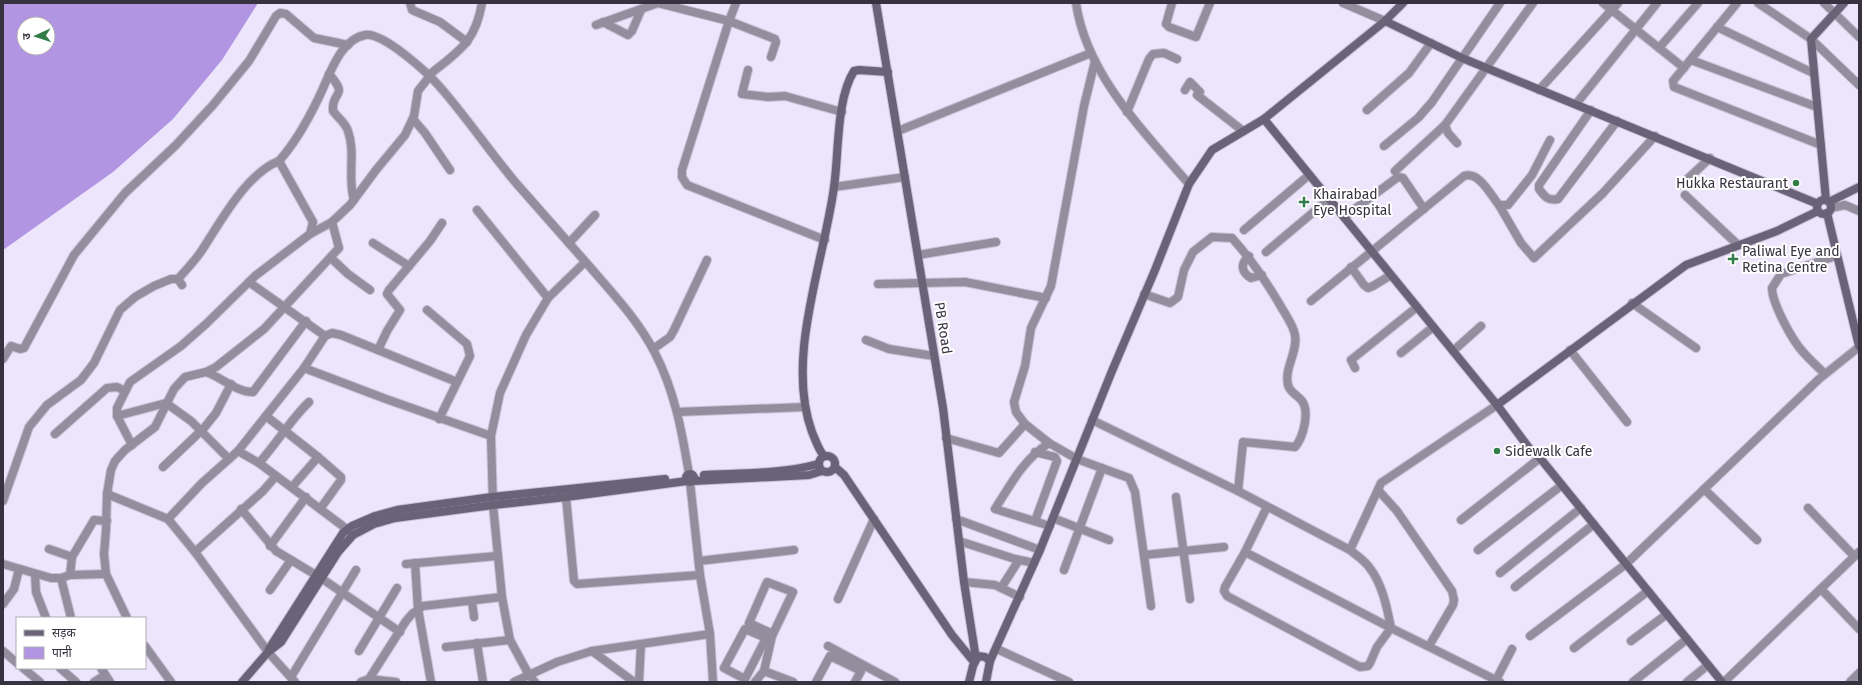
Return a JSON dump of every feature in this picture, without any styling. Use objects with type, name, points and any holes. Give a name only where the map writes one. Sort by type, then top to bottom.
[{"type":"street","points":[[410,3],[412,10],[440,22],[467,42]]},
{"type":"street","points":[[132,444],[117,416],[117,408],[130,382],[181,346],[249,282],[310,234],[332,222],[354,200],[376,170],[405,135],[413,118],[418,91],[428,76],[456,54],[467,42],[479,22],[482,3]]},
{"type":"street","points":[[641,10],[632,31],[628,35],[599,23],[658,3],[663,4],[729,21],[775,38],[776,42],[771,58]]},
{"type":"street","points":[[736,3],[682,170],[682,177],[687,184],[825,240]]},
{"type":"street","name":"PB Road","points":[[876,3],[923,283],[946,438],[975,660]]},
{"type":"street","points":[[1076,3],[1078,16],[1095,61],[1127,112],[1189,184]]},
{"type":"street","points":[[1172,3],[1166,24],[1169,27],[1196,37],[1210,3]]},
{"type":"street","points":[[1343,3],[1487,69],[1710,158],[1818,207],[1820,213],[1828,206],[1859,188]]},
{"type":"street","points":[[986,682],[990,661],[1040,550],[1189,184],[1212,150],[1264,119],[1385,21],[1403,3]]},
{"type":"street","points":[[1384,146],[1418,118],[1432,102],[1500,3]]},
{"type":"street","points":[[1395,171],[1445,125],[1487,69],[1533,3]]},
{"type":"street","points":[[1603,3],[1684,68]]},
{"type":"street","points":[[1539,90],[1618,3]]},
{"type":"street","points":[[1576,104],[1657,3]]},
{"type":"street","points":[[1659,48],[1698,3]]},
{"type":"street","points":[[1736,3],[1674,81],[1674,87],[1821,145]]},
{"type":"street","points":[[1758,3],[1811,39],[1859,85]]},
{"type":"street","points":[[1824,3],[1859,37]]},
{"type":"street","points":[[1530,636],[1626,564],[1825,374],[1859,347],[1836,256],[1828,206],[1813,73],[1811,39],[1844,3]]},
{"type":"street","points":[[3,359],[11,346],[20,349],[24,348],[78,250],[125,193],[175,146],[212,105],[249,60],[276,16],[280,13],[286,14],[314,38],[348,45]]},
{"type":"street","points":[[1717,27],[1813,73]]},
{"type":"street","points":[[3,501],[6,483],[29,426],[47,405],[81,380],[94,363],[120,310],[135,297],[154,286],[171,279],[180,282],[241,192],[260,172],[279,161],[319,97],[334,62],[356,38],[363,36],[377,36],[390,43],[440,87],[494,158],[633,316],[653,349],[670,386],[681,425],[690,478],[700,575],[710,634],[715,680]]},
{"type":"street","points":[[1367,110],[1409,73],[1431,43]]},
{"type":"street","points":[[898,131],[1091,53]]},
{"type":"street","points":[[1127,112],[1149,59],[1153,54],[1164,53],[1177,59]]},
{"type":"street","points":[[1691,60],[1817,107]]},
{"type":"street","points":[[1095,61],[1084,106],[1051,286],[1031,328],[1024,366],[1014,402],[1016,412],[1025,424],[1048,443],[1077,459],[1121,474],[1132,481],[1151,606]]},
{"type":"street","points":[[748,70],[742,94],[768,97],[785,96],[842,112]]},
{"type":"street","points":[[888,72],[854,71],[847,84],[842,112],[834,187],[825,240],[814,281],[807,323],[804,381],[806,414],[818,450],[824,456],[829,456],[833,459],[834,467],[844,475],[952,635],[975,660]]},
{"type":"street","points":[[329,74],[339,85],[340,89],[333,108],[335,114],[344,122],[350,138],[351,183],[354,200]]},
{"type":"street","points":[[1185,90],[1190,82],[1200,92],[1197,95],[1243,131]]},
{"type":"street","points":[[1591,110],[1539,185],[1539,189],[1546,198],[1552,200],[1558,199],[1616,120]]},
{"type":"street","points":[[413,118],[450,170]]},
{"type":"street","points":[[1264,119],[1497,405],[1529,448],[1540,458],[1723,682],[1857,554],[1808,508]]},
{"type":"street","points":[[1445,125],[1448,133],[1457,142]]},
{"type":"street","points":[[1311,301],[1464,176],[1469,174],[1476,176],[1499,205],[1521,242],[1534,258],[1603,193],[1655,136]]},
{"type":"street","points":[[1499,205],[1508,205],[1522,189],[1532,175],[1550,140]]},
{"type":"street","points":[[1680,185],[1710,158]]},
{"type":"street","points":[[279,161],[314,222],[310,234]]},
{"type":"street","points":[[1244,230],[1309,175]]},
{"type":"street","points":[[834,187],[906,177]]},
{"type":"street","points":[[1344,217],[1398,178],[1403,178],[1424,209]]},
{"type":"street","points":[[1685,195],[1738,245]]},
{"type":"street","points":[[1266,252],[1329,199]]},
{"type":"street","points":[[1350,550],[1381,483],[1497,405],[1632,303],[1686,265],[1777,231],[1818,207],[1821,200],[1828,206],[1845,205],[1859,211]]},
{"type":"street","points":[[477,210],[548,298]]},
{"type":"street","points":[[569,243],[596,215]]},
{"type":"street","points":[[127,617],[106,574],[104,554],[107,494],[111,470],[115,461],[132,444],[156,427],[166,403],[174,389],[185,377],[206,372],[226,360],[264,329],[330,258],[339,248],[332,222]]},
{"type":"street","points":[[378,350],[386,331],[400,310],[387,294],[389,290],[442,223]]},
{"type":"street","points":[[1144,294],[1170,302],[1174,301],[1178,297],[1184,270],[1193,252],[1212,237],[1232,238],[1249,256],[1289,321],[1295,335],[1294,348],[1287,374],[1288,387],[1302,400],[1305,406],[1305,415],[1300,441],[1295,447],[1243,442],[1238,491]]},
{"type":"street","points":[[918,254],[996,242]]},
{"type":"street","points":[[373,243],[409,266]]},
{"type":"street","points":[[1249,256],[1245,260],[1242,267],[1243,272],[1251,278],[1262,275]]},
{"type":"street","points":[[1825,374],[1802,351],[1783,320],[1772,288],[1781,274],[1836,256]]},
{"type":"street","points":[[330,258],[348,274],[370,290]]},
{"type":"street","points":[[653,349],[670,337],[706,260]]},
{"type":"street","points":[[535,682],[529,675],[510,640],[502,597],[492,501],[491,436],[500,393],[526,335],[548,298],[585,262]]},
{"type":"street","points":[[1351,267],[1364,285],[1368,288],[1391,275]]},
{"type":"street","points":[[249,282],[326,336]]},
{"type":"street","points":[[878,284],[965,282],[1046,298]]},
{"type":"street","points":[[1632,303],[1696,348]]},
{"type":"street","points":[[1354,368],[1351,360],[1417,307]]},
{"type":"street","points":[[427,310],[467,344],[470,356],[439,419]]},
{"type":"street","points":[[206,372],[243,391],[253,392],[306,321]]},
{"type":"street","points":[[1453,351],[1481,326]]},
{"type":"street","points":[[1401,353],[1433,327]]},
{"type":"street","points":[[168,519],[202,483],[238,452],[304,368],[326,336],[332,333],[341,335],[457,382]]},
{"type":"street","points":[[866,340],[889,349],[934,356]]},
{"type":"street","points":[[1570,350],[1627,422]]},
{"type":"street","points":[[304,368],[439,419],[491,436]]},
{"type":"street","points":[[163,467],[201,430],[216,413],[231,384]]},
{"type":"street","points":[[55,434],[107,388],[117,387],[125,391]]},
{"type":"street","points":[[259,463],[300,410],[308,402]]},
{"type":"street","points":[[117,416],[142,408],[166,403],[183,414],[229,459]]},
{"type":"street","points":[[677,412],[805,407]]},
{"type":"street","points":[[266,416],[318,456],[341,477],[341,480],[320,509]]},
{"type":"street","points":[[1092,420],[1238,491],[1350,550],[1369,567],[1382,591],[1391,628],[1377,647],[1368,666],[1360,667],[1227,596],[1224,591],[1225,587],[1245,552],[1267,507]]},
{"type":"street","points":[[946,438],[999,453],[1025,424]]},
{"type":"street","points":[[1048,443],[1035,452],[1026,461],[995,509],[1035,521],[1051,522],[1079,529],[1109,540]]},
{"type":"street","points":[[238,452],[259,463],[348,530]]},
{"type":"street","points":[[1035,452],[1055,457],[1057,461],[1035,521]]},
{"type":"street","points":[[292,487],[318,456]]},
{"type":"street","points":[[820,467],[820,459],[824,456]]},
{"type":"street","points":[[1461,520],[1540,458]]},
{"type":"street","points":[[820,467],[829,472],[834,467]]},
{"type":"street","points":[[242,682],[268,652],[281,642],[343,533],[348,530],[378,519],[395,518],[492,501],[690,478],[809,475],[820,467]]},
{"type":"street","points":[[1064,570],[1102,468]]},
{"type":"street","points":[[195,552],[263,491],[276,476]]},
{"type":"street","points":[[492,501],[566,497],[690,478]]},
{"type":"street","points":[[1478,550],[1562,485]]},
{"type":"street","points":[[1704,489],[1757,540]]},
{"type":"street","points":[[1378,490],[1397,511],[1452,591],[1454,600],[1453,605],[1429,646]]},
{"type":"street","points":[[107,494],[168,519],[195,552],[268,652],[293,680],[356,570]]},
{"type":"street","points":[[270,546],[306,497]]},
{"type":"street","points":[[566,497],[574,581],[577,584],[700,575]]},
{"type":"street","points":[[1176,498],[1190,599]]},
{"type":"street","points":[[1500,574],[1581,508]]},
{"type":"street","points":[[241,510],[270,546],[319,576],[400,632]]},
{"type":"street","points":[[838,598],[874,518]]},
{"type":"street","points":[[319,576],[353,535],[378,519]]},
{"type":"street","points":[[956,519],[1040,550]]},
{"type":"street","points":[[70,575],[72,557],[94,520],[106,521]]},
{"type":"street","points":[[1515,588],[1594,524]]},
{"type":"street","points":[[959,541],[1019,560],[1034,563]]},
{"type":"street","points":[[1144,555],[1224,547]]},
{"type":"street","points":[[49,549],[72,557]]},
{"type":"street","points":[[699,561],[794,550]]},
{"type":"street","points":[[1245,552],[1391,628],[1498,681],[1512,649]]},
{"type":"street","points":[[406,564],[497,556]]},
{"type":"street","points":[[270,590],[291,560]]},
{"type":"street","points":[[1001,588],[1019,560]]},
{"type":"street","points":[[414,563],[418,609],[431,682]]},
{"type":"street","points":[[3,564],[34,574],[61,578],[70,575],[106,574]]},
{"type":"street","points":[[3,604],[14,589],[18,569]]},
{"type":"street","points":[[34,574],[36,592],[46,617]]},
{"type":"street","points":[[61,578],[71,617]]},
{"type":"street","points":[[755,682],[764,671],[773,634],[793,592],[767,582],[749,623],[773,634]]},
{"type":"street","points":[[964,582],[980,582],[1001,588],[1020,597]]},
{"type":"street","points":[[359,651],[378,617],[397,588]]},
{"type":"street","points":[[1821,589],[1859,629]]},
{"type":"street","points":[[1574,648],[1648,591]]},
{"type":"street","points":[[365,680],[412,614],[418,609],[423,606],[502,597]]},
{"type":"street","points":[[472,601],[474,617]]},
{"type":"street","points":[[1630,641],[1667,614]]},
{"type":"street","points":[[745,629],[766,638],[744,680],[724,668],[745,629]]},
{"type":"street","points":[[514,682],[557,662],[592,651],[710,634]]},
{"type":"street","points":[[1633,682],[1687,639]]},
{"type":"street","points":[[446,647],[510,640]]},
{"type":"street","points":[[477,643],[483,682]]},
{"type":"street","points":[[640,682],[641,644]]},
{"type":"street","points":[[828,646],[895,682]]},
{"type":"street","points":[[146,647],[171,682]]},
{"type":"street","points":[[997,648],[1069,682]]},
{"type":"street","points":[[3,651],[16,660]]},
{"type":"street","points":[[592,651],[634,682]]},
{"type":"street","points":[[816,682],[830,656],[861,670],[855,682]]},
{"type":"street","points":[[968,682],[975,660],[978,656],[990,661]]},
{"type":"street","points":[[1687,682],[1708,665]]},
{"type":"street","points":[[24,669],[40,682]]},
{"type":"street","points":[[61,669],[76,682]]},
{"type":"street","points":[[764,671],[793,682]]},
{"type":"street","points":[[1850,682],[1859,673]]},
{"type":"street","points":[[94,682],[105,675]]},
{"type":"street","points":[[365,680],[396,682]]},
{"type":"water","points":[[3,3],[258,3],[222,60],[173,119],[113,172],[3,250]]},
{"type":"place","name":"Hukka Restaurant","points":[[1796,183]]},
{"type":"place","name":"Khairabad Eye Hospital","points":[[1304,202]]},
{"type":"place","name":"Paliwal Eye and Retina Centre","points":[[1733,259]]},
{"type":"place","name":"Sidewalk Cafe","points":[[1497,451]]}]
